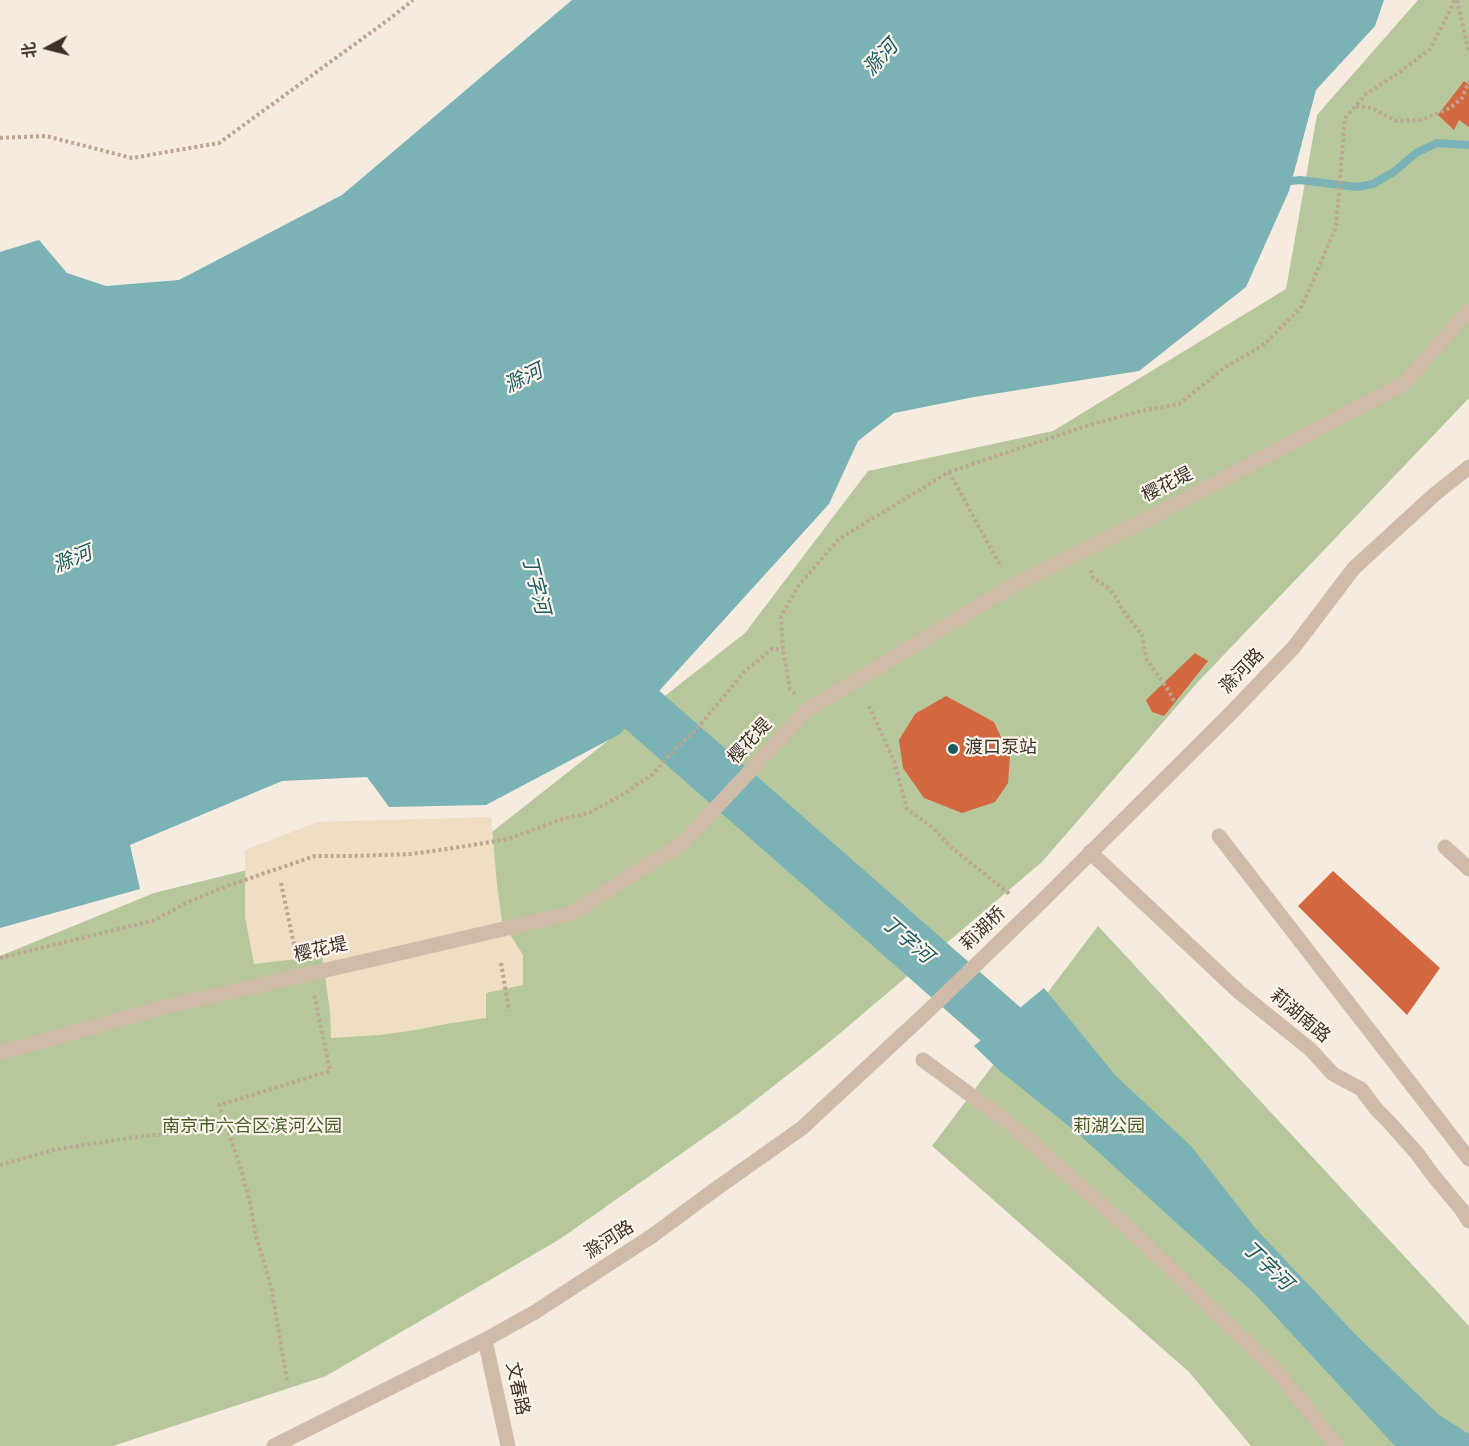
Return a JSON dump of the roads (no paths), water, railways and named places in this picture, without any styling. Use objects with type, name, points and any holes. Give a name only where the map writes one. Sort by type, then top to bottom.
[{"type":"street","name":"樱花堤","points":[[0,1053],[168,1006],[572,913],[684,842],[807,710],[1012,586],[1155,515],[1403,384],[1469,311]]},
{"type":"street","name":"滁河路","points":[[1042,901],[1294,647],[1354,568],[1469,467]]},
{"type":"street","points":[[1219,836],[1469,1159]]},
{"type":"street","points":[[1445,847],[1469,868]]},
{"type":"street","name":"莉湖南路","points":[[1090,852],[1239,992],[1310,1049],[1333,1074],[1360,1089],[1416,1152],[1469,1221]]},
{"type":"street","name":"莉湖桥","points":[[928,1011],[1042,901]]},
{"type":"street","name":"滁河路","points":[[274,1446],[485,1340],[535,1312],[652,1236],[802,1128],[928,1011]]},
{"type":"street","points":[[923,1060],[1010,1124],[1136,1235],[1278,1374],[1337,1446]]},
{"type":"street","name":"文春路","points":[[485,1340],[508,1446]]},
{"type":"water","name":"滁河","points":[[572,0],[1384,0],[1375,26],[1316,90],[1289,191],[1246,287],[1139,371],[974,397],[894,413],[858,441],[829,504],[620,734],[486,805],[389,807],[367,777],[282,781],[130,845],[140,889],[0,928],[0,252],[39,240],[67,273],[106,286],[179,280],[342,195]]},
{"type":"water","points":[[1044,988],[1116,1076],[1191,1146],[1256,1229],[1355,1334],[1439,1415],[1469,1434],[1469,1446],[1395,1446],[1255,1294],[1075,1131],[1000,1071],[974,1046]]},
{"type":"waterway","points":[[1283,182],[1300,180],[1357,187],[1373,184],[1395,171],[1416,153],[1437,143],[1469,145]]},
{"type":"waterway","name":"丁字河","points":[[589,663],[1053,1070]]},
{"type":"place","name":"渡口泵站","points":[[953,749]]},
{"type":"park label","name":"南京市六合区滨河公园","points":[[252,1128]]},
{"type":"park label","name":"莉湖公园","points":[[1109,1128]]}]
